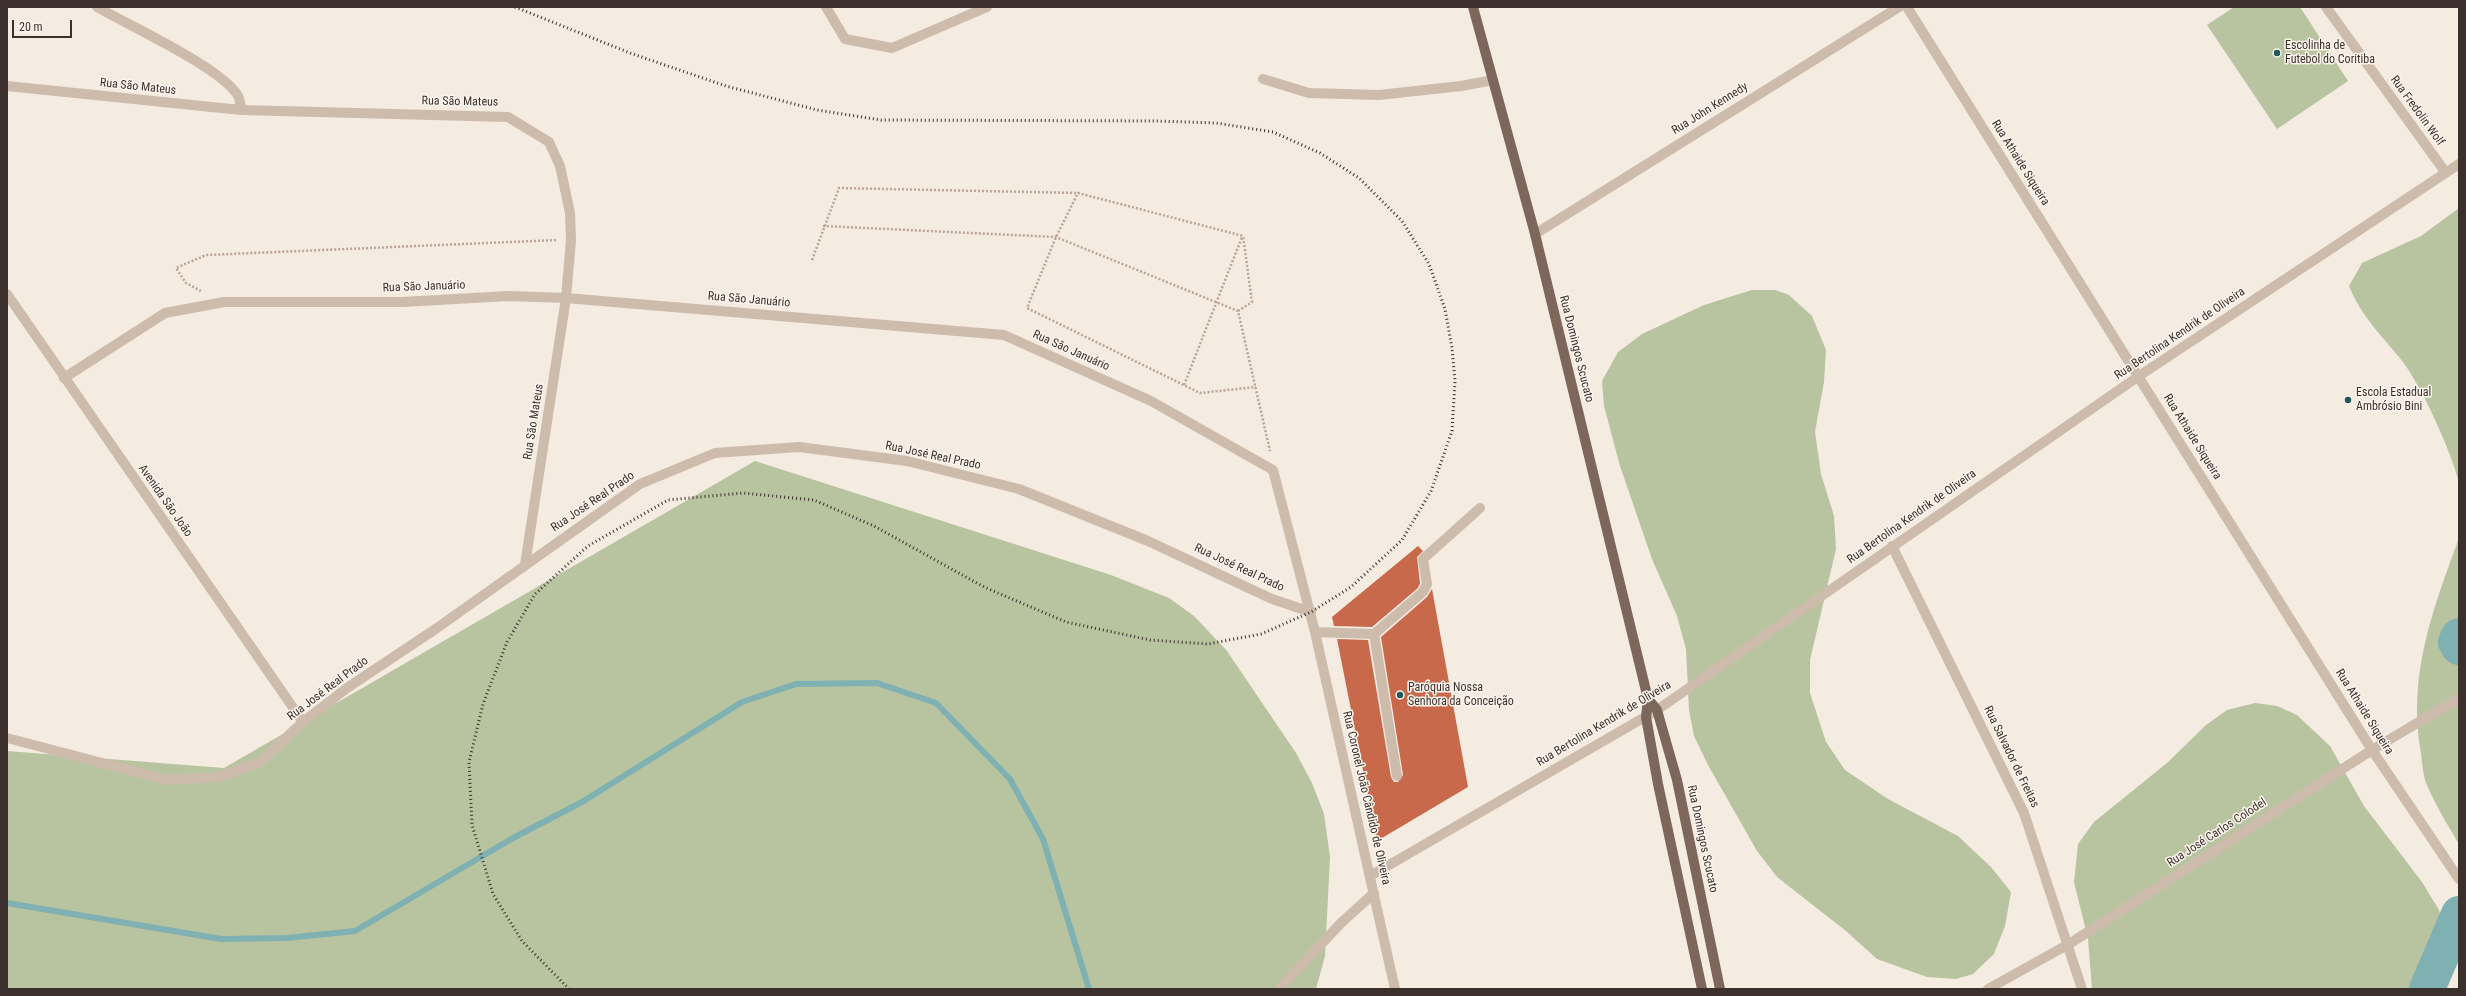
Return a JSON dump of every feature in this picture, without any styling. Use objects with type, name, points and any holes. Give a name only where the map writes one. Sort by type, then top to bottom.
[{"type":"main road","name":"Rua Domingos Scucato","points":[[1473,7],[1535,234],[1648,699],[1646,717],[1702,989]]},
{"type":"main road","name":"Rua Domingos Scucato","points":[[1648,699],[1657,710],[1677,780],[1720,989]]},
{"type":"street","points":[[97,7],[198,63],[220,78],[239,98],[241,110]]},
{"type":"street","points":[[826,7],[845,39],[892,48],[987,7]]},
{"type":"street","name":"Rua John Kennedy","points":[[1535,234],[1898,7]]},
{"type":"street","name":"Rua Athaide Siqueira","points":[[1907,7],[2372,750],[2459,879]]},
{"type":"street","name":"Rua Fredolin Wolf","points":[[2326,7],[2446,173]]},
{"type":"street","points":[[1263,79],[1309,92],[1379,95],[1454,87],[1493,80]]},
{"type":"street","name":"Rua São Mateus","points":[[7,86],[241,110],[508,117],[549,142],[560,166],[570,213],[571,240],[566,298],[525,565]]},
{"type":"street","name":"Rua Bertolina Kendrik de Oliveira","points":[[1370,876],[1657,710],[2139,376],[2459,164]]},
{"type":"street","name":"Avenida São João","points":[[7,294],[303,722]]},
{"type":"street","name":"Rua São Januário","points":[[64,378],[165,313],[224,302],[403,302],[508,296],[566,298],[1004,335],[1151,402],[1273,470]]},
{"type":"street","name":"Rua José Real Prado","points":[[7,738],[167,780],[218,777],[260,762],[303,722],[348,688],[437,628],[640,484],[715,453],[799,447],[907,460],[1020,489],[1148,541],[1272,599],[1311,612]]},
{"type":"street","points":[[1273,470],[1311,612]]},
{"type":"street","points":[[1315,632],[1374,634],[1423,592],[1427,584],[1423,558],[1480,508]]},
{"type":"street","name":"Rua Salvador de Freitas","points":[[1892,546],[2024,813],[2069,944],[2082,989]]},
{"type":"street","name":"Rua Coronel João Cândido de Oliveira","points":[[1311,612],[1395,989]]},
{"type":"street","points":[[1374,634],[1397,776]]},
{"type":"street","name":"Rua José Carlos Colodel","points":[[1988,989],[2069,944],[2372,750],[2459,698]]},
{"type":"street","points":[[1280,989],[1341,922],[1374,893]]},
{"type":"path","points":[[812,260],[823,226],[839,188],[1078,193],[1243,236]]},
{"type":"path","points":[[1078,193],[1056,237],[1027,308],[1200,393],[1256,387]]},
{"type":"path","points":[[823,226],[1056,237],[1217,301],[1238,311]]},
{"type":"path","points":[[1184,385],[1243,236]]},
{"type":"path","points":[[1238,311],[1252,302],[1243,236]]},
{"type":"path","points":[[224,302],[186,283],[176,268],[206,255],[571,240]]},
{"type":"path","points":[[1238,311],[1256,387],[1273,470]]},
{"type":"green space","name":"Escolinha de Futebol do Coritiba","points":[[2234,7],[2300,7],[2348,81],[2277,129],[2207,25]]},
{"type":"green space","points":[[2459,208],[2459,483],[2450,455],[2436,421],[2419,387],[2403,362],[2366,317],[2349,286],[2362,263],[2421,236]]},
{"type":"green space","points":[[1752,290],[1775,290],[1789,295],[1812,316],[1826,350],[1824,382],[1815,432],[1821,474],[1834,516],[1836,549],[1810,660],[1810,693],[1826,742],[1845,770],[1888,799],[1958,836],[1991,867],[2011,892],[2005,926],[1994,954],[1973,974],[1956,979],[1927,977],[1877,959],[1846,931],[1777,877],[1757,851],[1708,765],[1694,736],[1689,710],[1686,649],[1677,616],[1652,559],[1620,466],[1604,406],[1602,381],[1618,352],[1642,334],[1704,305]]},
{"type":"green space","points":[[755,461],[1111,575],[1169,598],[1194,616],[1227,651],[1296,753],[1312,783],[1324,814],[1330,857],[1325,956],[1316,989],[7,989],[7,751],[224,768]]},
{"type":"green space","points":[[2459,538],[2459,844],[2437,806],[2426,783],[2418,725],[2417,697],[2425,643],[2440,591]]},
{"type":"green space","points":[[2255,703],[2277,706],[2297,715],[2330,746],[2364,806],[2422,882],[2439,910],[2446,937],[2445,960],[2438,989],[2092,989],[2088,939],[2074,882],[2078,844],[2094,822],[2167,763],[2206,725],[2227,710]]},
{"type":"building","points":[[1418,546],[1423,551],[1417,557],[1420,583],[1418,588],[1372,627],[1334,626],[1332,617]]},
{"type":"building","name":"Paróquia Nossa Senhora da Conceição","points":[[1432,589],[1468,787],[1377,841],[1337,639],[1368,640],[1391,777],[1394,782],[1398,782],[1403,775],[1381,637],[1427,597]]},
{"type":"waterway","points":[[2459,636],[2456,642],[2459,647]]},
{"type":"waterway","points":[[7,903],[221,939],[286,938],[355,931],[513,838],[582,802],[742,702],[796,684],[877,683],[936,703],[1010,779],[1043,839],[1089,989]]},
{"type":"waterway","points":[[2427,989],[2459,914]]},
{"type":"railway","points":[[515,7],[630,53],[726,86],[817,110],[881,120],[1157,121],[1216,123],[1273,132],[1320,153],[1359,178],[1402,221],[1429,264],[1445,309],[1452,348],[1455,381],[1452,431],[1431,491],[1402,540],[1351,587],[1311,612],[1261,634],[1208,644],[1150,640],[1066,622],[984,587],[874,526],[814,500],[743,493],[668,500],[588,546],[535,594],[507,642],[483,704],[469,762],[472,825],[493,894],[522,941],[569,989]]},
{"type":"place","name":"Escolinha de Futebol do Coritiba","points":[[2277,53]]},
{"type":"place","name":"Escola Estadual Ambrósio Bini","points":[[2348,400]]},
{"type":"place","name":"Paróquia Nossa Senhora da Conceição","points":[[1400,695]]}]
